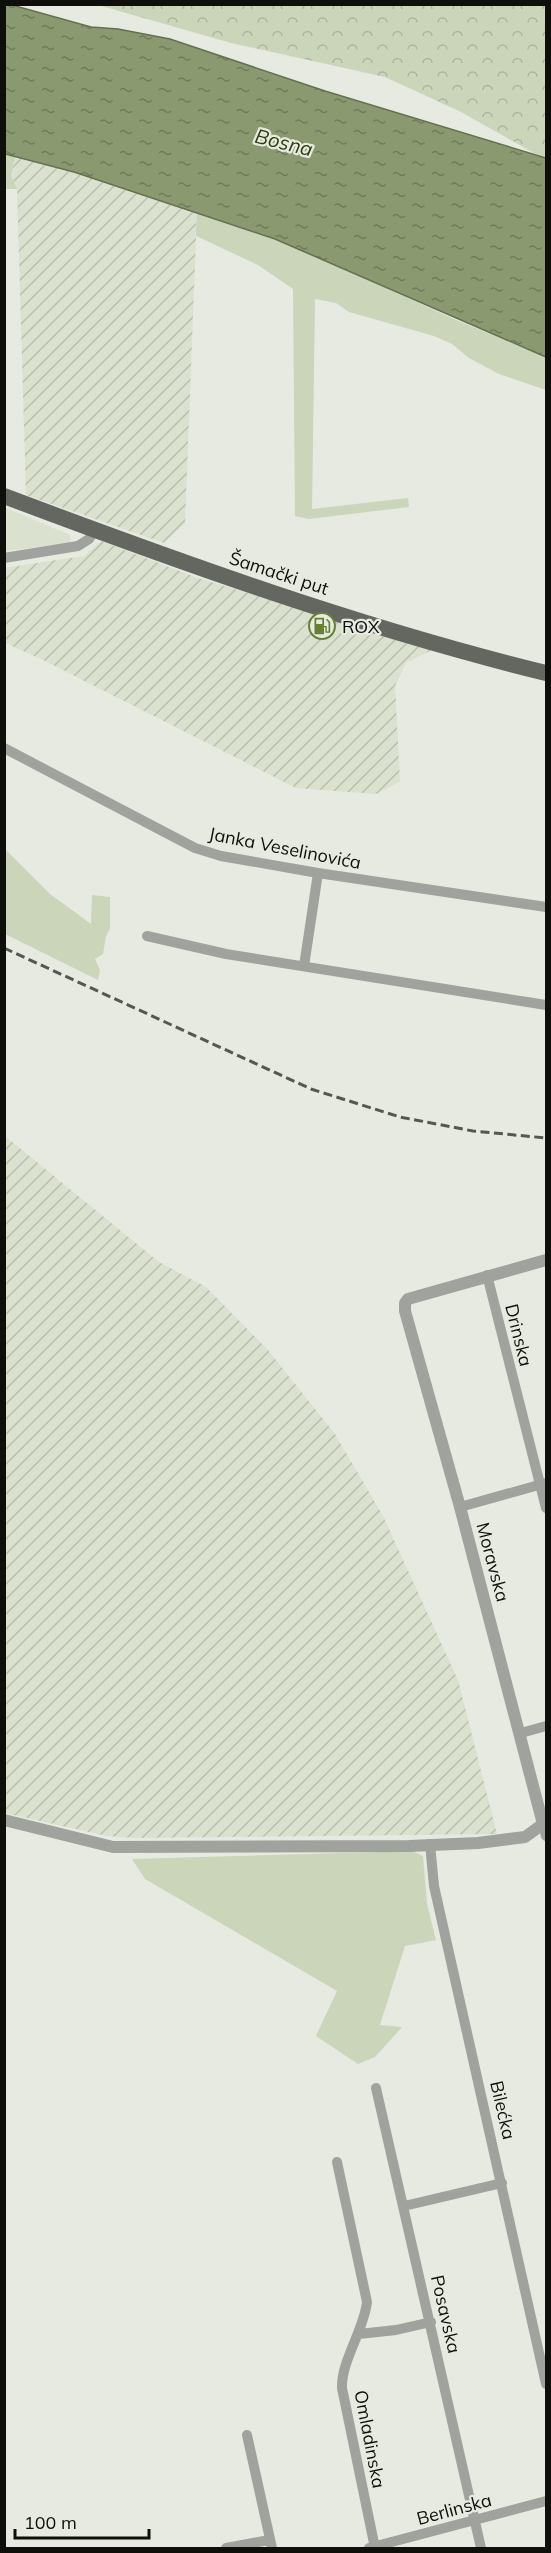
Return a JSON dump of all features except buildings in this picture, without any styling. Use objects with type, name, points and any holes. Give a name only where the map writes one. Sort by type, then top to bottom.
[{"type":"main road","name":"Šamački put","points":[[4,496],[248,584],[348,616],[546,673]]},
{"type":"street","points":[[4,558],[78,546],[89,539],[95,530]]},
{"type":"street","name":"Janka Veselinovića","points":[[4,748],[195,848],[221,856],[546,907]]},
{"type":"street","points":[[304,966],[318,873]]},
{"type":"street","points":[[147,936],[226,954],[546,1005]]},
{"type":"street","points":[[487,1275],[546,1260]]},
{"type":"street","name":"Moravska","points":[[487,1275],[408,1299],[405,1303],[405,1311],[521,1733],[545,1830]]},
{"type":"street","name":"Drinska","points":[[487,1275],[543,1483],[546,1508]]},
{"type":"street","points":[[460,1507],[543,1483]]},
{"type":"street","points":[[521,1733],[546,1726]]},
{"type":"street","points":[[4,1820],[113,1847],[430,1844],[514,1839],[545,1830]]},
{"type":"street","name":"Bilećka","points":[[430,1844],[434,1886],[546,2384]]},
{"type":"street","name":"Posavska","points":[[376,2088],[481,2548]]},
{"type":"street","name":"Omladinska","points":[[337,2162],[366,2288],[365,2316],[343,2376],[342,2388],[373,2548]]},
{"type":"street","points":[[404,2206],[502,2183]]},
{"type":"street","points":[[359,2334],[396,2330],[431,2322]]},
{"type":"street","points":[[226,2548],[270,2544],[247,2435]]},
{"type":"street","name":"Berlinska","points":[[373,2548],[546,2500]]},
{"type":"shaded area","points":[[15,157],[74,172],[197,212],[185,523],[164,543],[26,495],[17,189],[11,176]]},
{"type":"shaded area","points":[[4,507],[70,535],[71,543],[5,551]]},
{"type":"shaded area","points":[[101,541],[198,578],[434,649],[406,663],[395,686],[400,782],[376,794],[296,788],[5,643],[4,568],[84,556]]},
{"type":"shaded area","points":[[5,1136],[159,1262],[206,1287],[268,1350],[335,1434],[383,1516],[458,1680],[497,1834],[135,1838],[107,1836],[5,1813]]},
{"type":"green space","points":[[98,5],[546,5],[546,158],[461,112],[385,77],[231,43]]},
{"type":"green space","points":[[5,154],[15,157],[11,176],[17,189],[5,189]]},
{"type":"green space","points":[[197,212],[298,248],[456,320],[546,357],[546,390],[499,374],[469,358],[452,344],[434,336],[349,312],[336,303],[315,299],[312,509],[408,498],[409,507],[309,519],[295,516],[293,289],[258,265],[196,236]]},
{"type":"green space","points":[[4,848],[50,894],[91,924],[92,895],[110,897],[110,929],[106,936],[103,954],[95,959],[100,970],[98,980],[5,934]]},
{"type":"green space","points":[[412,1851],[423,1856],[427,1904],[436,1940],[405,1946],[380,2025],[402,2027],[375,2057],[358,2064],[316,2036],[337,1991],[145,1879],[132,1859]]},
{"type":"water","name":"Bosna","points":[[4,5],[12,5],[91,27],[118,29],[170,39],[325,91],[546,158],[546,357],[275,239],[74,172],[5,154]]},
{"type":"railway","points":[[4,948],[311,1089],[400,1117],[473,1131],[546,1138]]},
{"type":"place","name":"ROX","points":[[322,626]]}]
